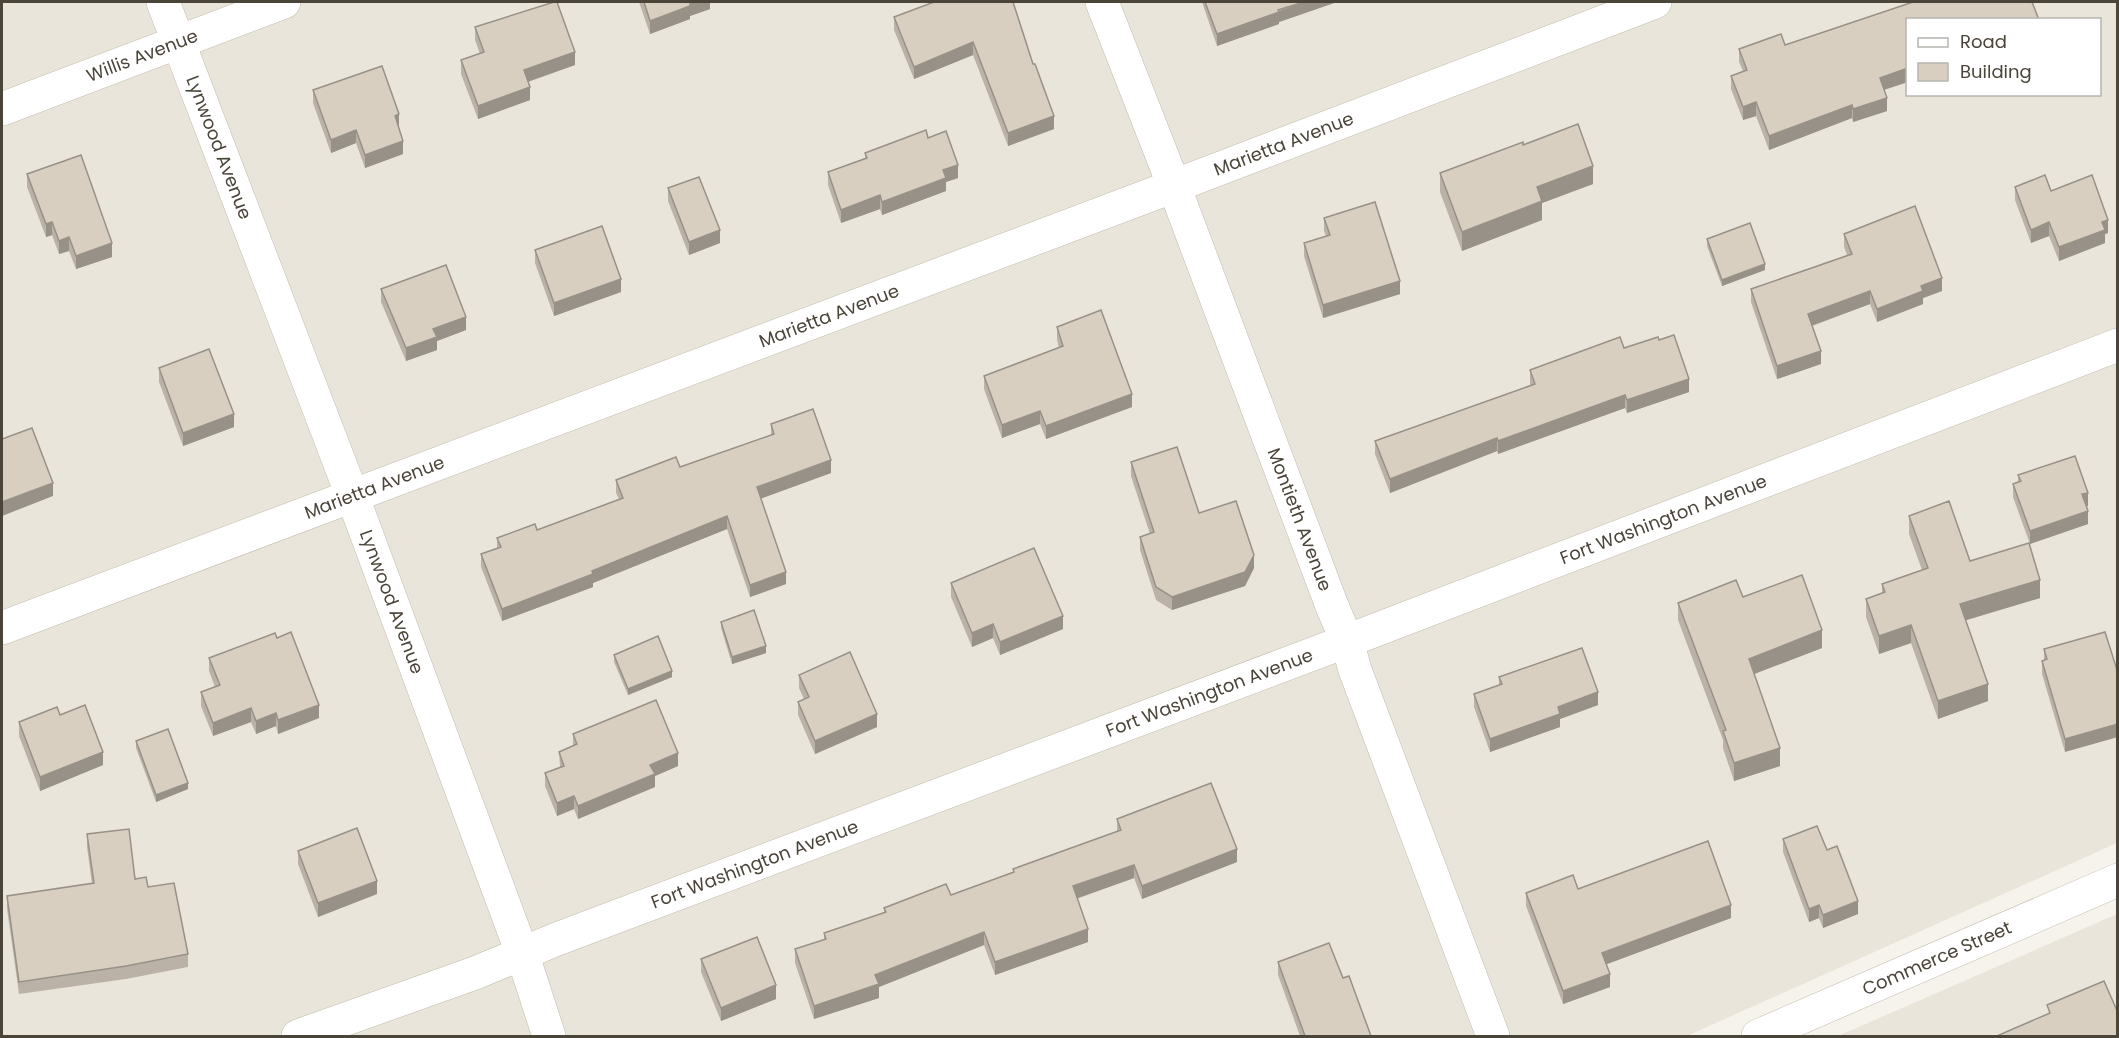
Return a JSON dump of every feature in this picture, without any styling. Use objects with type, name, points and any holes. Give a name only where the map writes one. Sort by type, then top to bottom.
[{"type":"street","name":"Lynwood Avenue","points":[[163,2],[352,495],[522,953],[549,1036]]},
{"type":"street","name":"Willis Avenue","points":[[2,109],[284,2]]},
{"type":"street","name":"Montieth Avenue","points":[[1102,2],[1347,641],[1355,670],[1493,1036]]},
{"type":"street","name":"Marietta Avenue","points":[[2,628],[1655,2]]},
{"type":"street","name":"Fort Washington Avenue","points":[[298,1036],[475,973],[522,953],[1347,641],[2118,345]]},
{"type":"street","name":"Commerce Street","points":[[1758,1036],[2118,879]]},
{"type":"shaded area","points":[[2,2],[2117,2],[2117,843],[1687,1036],[2,1036]]},
{"type":"shaded area","points":[[2117,914],[2117,1036],[1838,1036],[2003,964]]},
{"type":"building","points":[[557,2],[575,52],[524,70],[530,87],[478,106],[461,60],[484,52],[475,27]]},
{"type":"building","points":[[644,2],[694,2],[690,3],[690,6],[650,21]]},
{"type":"building","points":[[934,2],[1013,2],[1033,64],[1035,64],[1054,116],[1008,133],[973,42],[914,67],[894,17]]},
{"type":"building","points":[[1205,2],[1304,2],[1217,34]]},
{"type":"building","points":[[1913,2],[2032,2],[2038,18],[1906,18],[1906,69],[1880,78],[1887,98],[1853,109],[1852,105],[1769,136],[1756,102],[1743,107],[1731,76],[1747,70],[1739,49],[1781,34],[1785,45]]},
{"type":"building","points":[[382,66],[399,114],[395,116],[403,141],[365,155],[356,130],[331,140],[313,90]]},
{"type":"building","points":[[1578,124],[1593,166],[1537,187],[1542,201],[1462,232],[1440,173]]},
{"type":"building","points":[[926,130],[928,138],[946,131],[958,165],[943,170],[946,178],[882,202],[880,195],[841,210],[828,172],[867,158],[865,153]]},
{"type":"building","points":[[81,155],[112,243],[76,256],[69,237],[59,241],[52,222],[46,224],[27,174]]},
{"type":"building","points":[[2045,175],[2051,191],[2092,175],[2108,220],[2102,222],[2105,230],[2059,247],[2049,222],[2031,230],[2015,187]]},
{"type":"building","points":[[699,177],[720,230],[689,242],[668,188]]},
{"type":"building","points":[[1375,202],[1400,281],[1323,305],[1304,243],[1330,235],[1324,218]]},
{"type":"building","points":[[1915,206],[1942,278],[1921,286],[1923,291],[1877,309],[1870,291],[1808,314],[1821,351],[1777,366],[1751,289],[1852,254],[1844,234]]},
{"type":"building","points":[[1750,223],[1765,264],[1722,280],[1707,239]]},
{"type":"building","points":[[602,226],[621,279],[554,303],[535,250]]},
{"type":"building","points":[[446,265],[466,317],[433,329],[437,337],[406,348],[381,289]]},
{"type":"building","points":[[1101,310],[1132,394],[1046,426],[1040,411],[1002,425],[984,376],[1063,346],[1057,327]]},
{"type":"building","points":[[1674,335],[1689,379],[1627,400],[1625,395],[1498,441],[1497,438],[1390,479],[1375,441],[1535,384],[1530,370],[1620,337],[1624,348],[1658,337],[1659,340]]},
{"type":"building","points":[[209,349],[234,414],[183,433],[159,368]]},
{"type":"building","points":[[813,409],[831,460],[757,487],[786,572],[750,585],[727,516],[592,571],[593,574],[502,609],[481,554],[501,547],[497,538],[535,524],[537,530],[623,498],[616,480],[676,457],[680,467],[774,434],[771,424]]},
{"type":"building","points":[[32,428],[53,483],[2,502],[2,439]]},
{"type":"building","points":[[1177,447],[1199,513],[1236,501],[1254,555],[1245,572],[1172,597],[1156,587],[1140,537],[1154,532],[1131,462]]},
{"type":"building","points":[[2075,456],[2088,493],[2082,494],[2088,511],[2030,531],[2013,484],[2021,481],[2018,475]]},
{"type":"building","points":[[1949,501],[1970,561],[2029,543],[2040,580],[1960,604],[1988,684],[1938,701],[1911,625],[1879,636],[1866,599],[1885,592],[1882,584],[1928,568],[1909,516]]},
{"type":"building","points":[[1034,548],[1063,616],[1000,642],[993,624],[972,633],[951,583]]},
{"type":"building","points":[[1802,575],[1822,630],[1749,659],[1780,748],[1734,763],[1723,731],[1726,730],[1678,603],[1736,580],[1743,597]]},
{"type":"building","points":[[754,610],[766,646],[732,657],[721,622]]},
{"type":"building","points":[[291,632],[319,705],[278,720],[276,713],[256,721],[251,708],[213,723],[201,692],[220,685],[209,658],[275,633],[277,638]]},
{"type":"building","points":[[2105,632],[2118,673],[2118,724],[2065,739],[2042,661],[2047,659],[2044,649]]},
{"type":"building","points":[[658,636],[672,671],[628,689],[614,655]]},
{"type":"building","points":[[1582,648],[1598,692],[1558,707],[1560,714],[1490,739],[1474,694],[1502,684],[1499,677]]},
{"type":"building","points":[[850,652],[877,714],[815,741],[798,702],[809,697],[799,675]]},
{"type":"building","points":[[656,700],[678,753],[650,765],[655,774],[578,806],[574,796],[557,803],[545,773],[564,766],[559,752],[577,744],[573,734]]},
{"type":"building","points":[[85,705],[103,752],[40,777],[19,722],[57,707],[60,715]]},
{"type":"building","points":[[168,729],[188,783],[156,795],[136,741]]},
{"type":"building","points":[[1211,783],[1237,849],[1142,886],[1134,865],[1073,886],[1088,929],[995,962],[984,932],[875,975],[879,984],[814,1006],[795,949],[826,939],[824,933],[886,912],[884,908],[946,884],[951,895],[1014,872],[1013,869],[1121,830],[1117,819]]},
{"type":"building","points":[[1817,826],[1827,850],[1837,846],[1858,901],[1823,915],[1819,905],[1809,909],[1783,839]]},
{"type":"building","points":[[357,828],[377,881],[318,903],[298,851]]},
{"type":"building","points":[[129,829],[135,879],[146,877],[148,887],[174,883],[188,954],[19,982],[7,896],[94,883],[87,834]]},
{"type":"building","points":[[1708,841],[1731,905],[1602,953],[1610,974],[1563,991],[1526,893],[1573,875],[1578,889]]},
{"type":"building","points":[[757,937],[776,985],[721,1008],[701,959]]},
{"type":"building","points":[[1329,943],[1343,978],[1349,976],[1371,1036],[1305,1036],[1278,962]]},
{"type":"building","points":[[2104,981],[2118,1013],[2118,1036],[1999,1035],[2050,1013],[2047,1005]]}]
